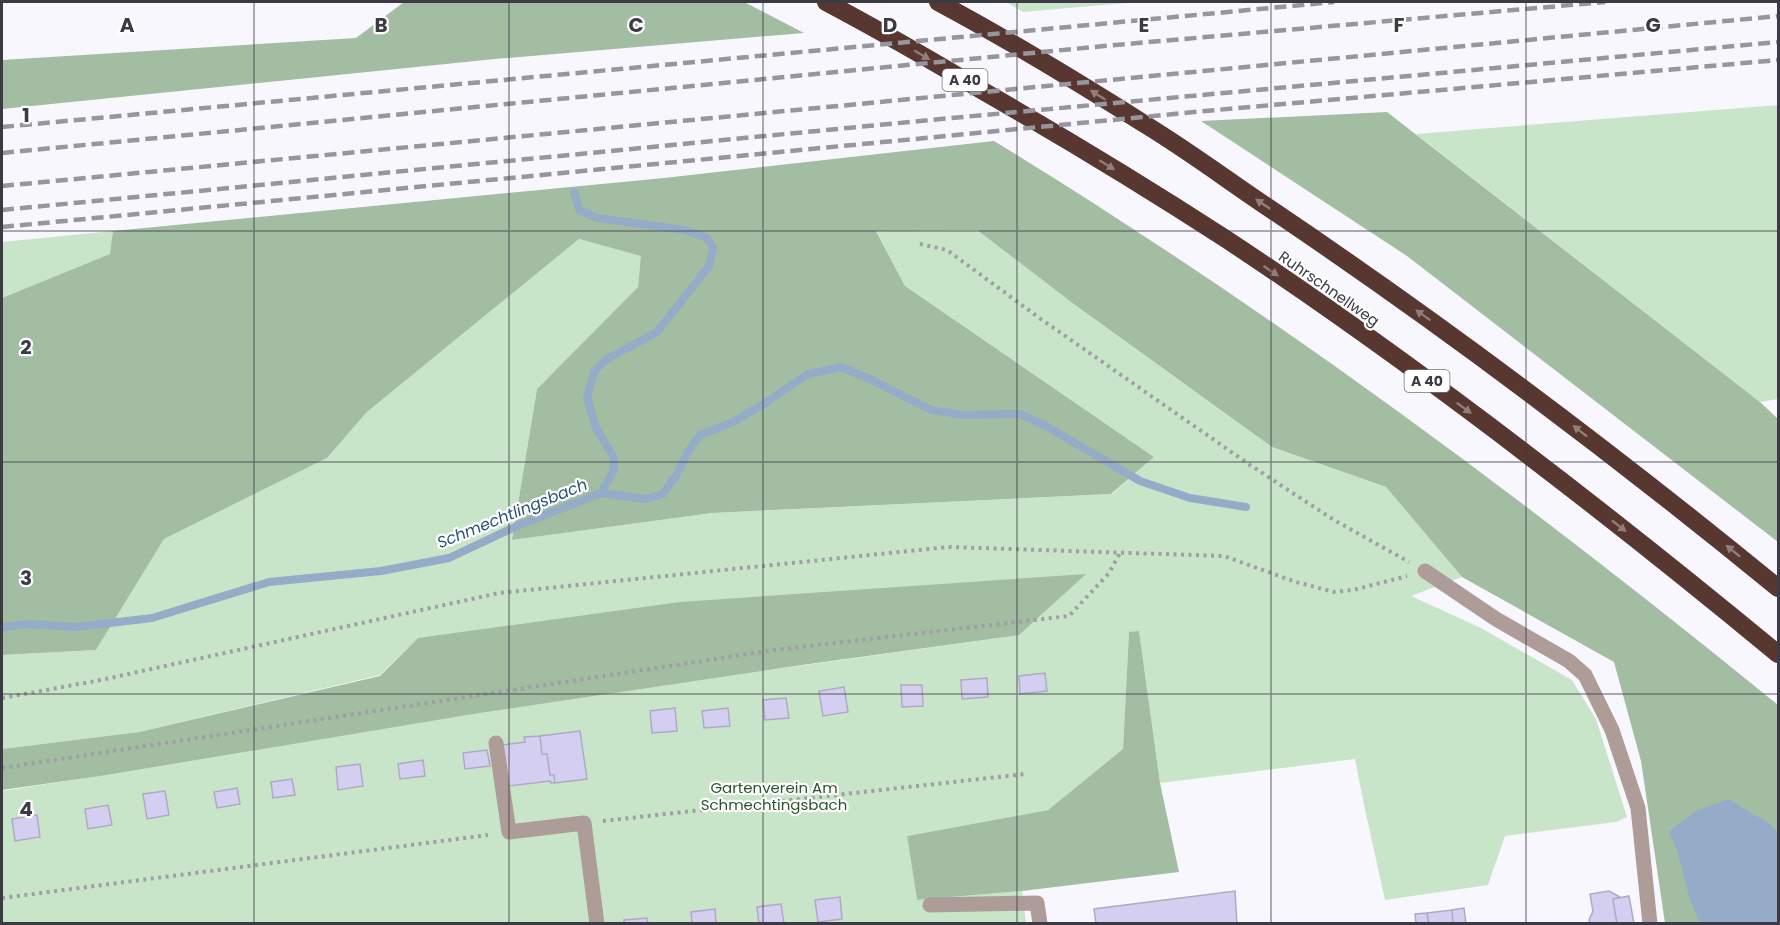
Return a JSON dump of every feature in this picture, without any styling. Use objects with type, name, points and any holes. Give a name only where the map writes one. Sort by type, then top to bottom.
[{"type":"highway","name":"Ruhrschnellweg","points":[[826,2],[872,26],[1057,134],[1227,240],[1470,412],[1616,524],[1779,654]]},
{"type":"highway","points":[[938,2],[996,33],[1148,126],[1317,240],[1491,363],[1779,588]]},
{"type":"lane","points":[[1425,571],[1496,619],[1569,661],[1585,675],[1612,730],[1638,808],[1650,924]]},
{"type":"lane","points":[[496,743],[509,832],[584,823],[597,924]]},
{"type":"lane","points":[[930,906],[1037,903],[1040,924]]},
{"type":"path","points":[[920,244],[947,250],[1038,317],[1250,465],[1334,520],[1425,571]]},
{"type":"path","points":[[2,698],[101,680],[499,593],[948,547],[1224,556],[1296,582],[1334,592],[1353,590],[1425,571]]},
{"type":"path","points":[[2,768],[774,650],[1069,616],[1109,573],[1120,553]]},
{"type":"path","points":[[584,823],[1025,774]]},
{"type":"path","points":[[2,898],[509,832]]},
{"type":"green space","points":[[404,2],[744,2],[804,33],[495,59],[2,109],[2,60],[356,38]]},
{"type":"green space","points":[[1006,2],[1137,2],[1023,12]]},
{"type":"green space","points":[[1778,105],[1778,399],[1760,402],[1416,134]]},
{"type":"green space","points":[[1387,112],[1760,402],[1778,419],[1778,542],[1407,256],[1201,121]]},
{"type":"green space","points":[[994,141],[1198,271],[1396,410],[1589,555],[1778,705],[1778,923],[1665,923],[1641,761],[1614,662],[1462,577],[1386,487],[1272,447],[1071,302],[977,230],[876,231],[905,286],[1154,457],[1111,494],[712,513],[512,540],[537,389],[638,287],[641,256],[579,239],[367,412],[327,458],[164,539],[96,650],[2,655],[2,298],[110,254],[113,231],[664,178]]},
{"type":"green space","name":"Gartenverein Am Schmechtingsbach","points":[[876,230],[977,230],[1071,302],[1272,447],[1386,487],[1462,577],[1411,596],[1481,628],[1572,680],[1596,719],[1627,817],[1616,822],[1505,836],[1488,885],[1385,900],[1355,759],[1160,783],[1139,631],[1129,633],[1123,749],[1048,810],[907,836],[917,900],[1022,891],[1026,923],[2,923],[2,791],[482,712],[1019,635],[418,638],[380,675],[139,732],[2,749],[2,655],[96,650],[164,539],[327,458],[367,412],[579,239],[642,256],[638,287],[537,389],[512,540],[712,513],[1112,494],[1154,457],[905,286]]},
{"type":"green space","points":[[113,231],[111,254],[2,298],[2,242]]},
{"type":"green space","points":[[1086,574],[1019,635],[479,713],[2,790],[2,749],[139,732],[380,676],[418,638],[680,602]]},
{"type":"green space","points":[[1139,631],[1160,783],[1179,872],[1022,891],[917,900],[907,836],[1048,810],[1123,749],[1129,632]]},
{"type":"water","points":[[1728,799],[1770,824],[1778,833],[1778,923],[1700,923],[1690,900],[1677,850],[1669,831],[1696,811]]},
{"type":"building","points":[[1045,673],[1047,691],[1020,694],[1019,676]]},
{"type":"building","points":[[987,678],[988,697],[962,699],[961,680]]},
{"type":"building","points":[[901,685],[922,685],[923,706],[902,707]]},
{"type":"building","points":[[844,687],[848,712],[823,716],[819,691]]},
{"type":"building","points":[[786,698],[789,718],[765,720],[763,700]]},
{"type":"building","points":[[675,708],[677,731],[652,733],[650,711]]},
{"type":"building","points":[[728,708],[730,726],[704,728],[702,711]]},
{"type":"building","points":[[580,731],[587,779],[555,783],[554,775],[550,775],[547,754],[542,754],[540,736]]},
{"type":"building","points":[[540,736],[542,754],[547,754],[550,775],[554,775],[555,783],[550,781],[509,786],[503,745],[525,742],[524,737]]},
{"type":"building","points":[[487,750],[490,766],[465,769],[463,753]]},
{"type":"building","points":[[423,760],[425,776],[400,779],[398,764]]},
{"type":"building","points":[[360,764],[363,786],[338,790],[336,767]]},
{"type":"building","points":[[292,779],[295,795],[273,798],[271,782]]},
{"type":"building","points":[[237,788],[240,804],[217,808],[214,792]]},
{"type":"building","points":[[165,791],[169,815],[147,819],[143,794]]},
{"type":"building","points":[[108,805],[112,825],[88,829],[85,809]]},
{"type":"building","points":[[37,815],[40,837],[15,841],[12,819]]},
{"type":"building","points":[[1235,891],[1237,924],[1096,924],[1094,909]]},
{"type":"building","points":[[1609,891],[1620,897],[1613,899],[1617,924],[1590,924],[1589,920],[1593,911],[1590,894]]},
{"type":"building","points":[[1629,896],[1634,924],[1617,924],[1613,899]]},
{"type":"building","points":[[840,897],[842,919],[818,922],[815,900]]},
{"type":"building","points":[[781,904],[784,924],[759,924],[757,907]]},
{"type":"building","points":[[1464,908],[1466,924],[1453,924],[1452,910]]},
{"type":"building","points":[[715,909],[716,924],[692,924],[691,912]]},
{"type":"building","points":[[1452,910],[1453,924],[1429,924],[1427,913]]},
{"type":"building","points":[[1427,913],[1429,924],[1416,924],[1415,914]]},
{"type":"building","points":[[647,918],[648,924],[624,924],[624,920]]},
{"type":"waterway","points":[[574,192],[579,210],[597,218],[685,230],[707,238],[713,248],[709,266],[657,332],[607,359],[594,372],[587,398],[596,428],[613,456],[614,470],[601,493]]},
{"type":"waterway","name":"Schmechtlingsbach","points":[[2,627],[28,624],[76,627],[152,618],[269,582],[381,571],[449,558],[517,526],[601,493],[645,499],[663,494],[700,435],[733,422],[808,374],[841,367],[931,410],[963,415],[1020,414],[1046,426],[1140,481],[1190,498],[1246,507]]},
{"type":"railway","points":[[2,127],[1334,2]]},
{"type":"railway","points":[[2,153],[1104,46],[1605,2]]},
{"type":"railway","points":[[2,186],[1778,16]]},
{"type":"railway","points":[[2,210],[930,120],[1778,42]]},
{"type":"railway","points":[[2,227],[1205,111],[1778,60]]}]
